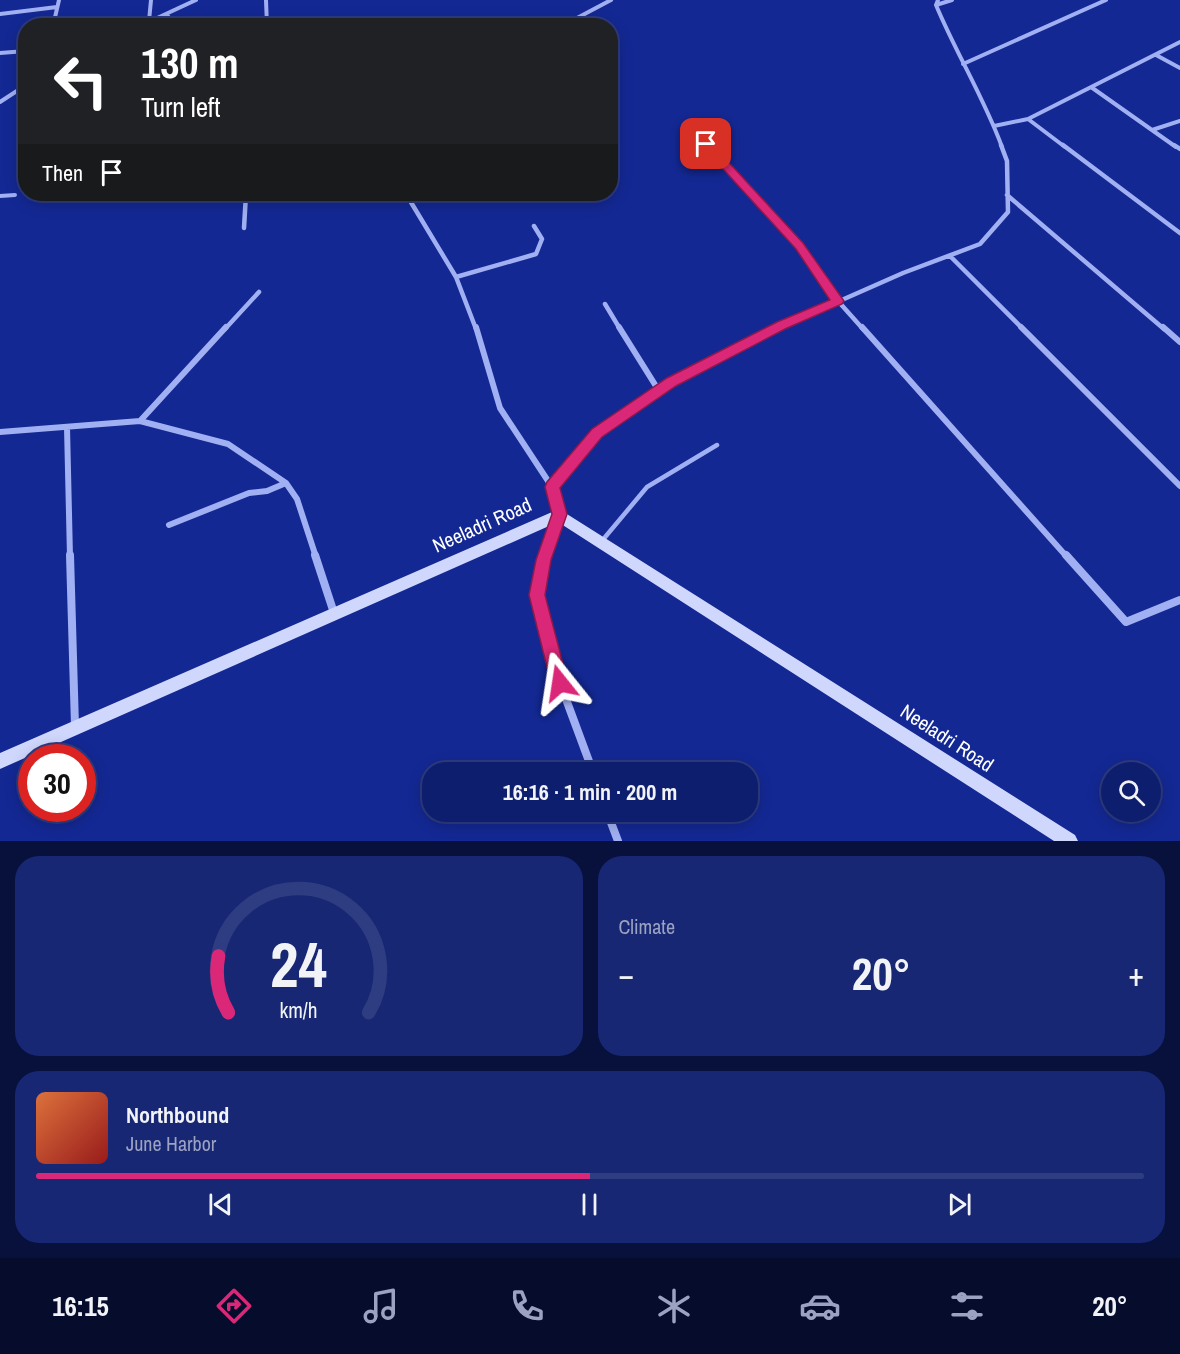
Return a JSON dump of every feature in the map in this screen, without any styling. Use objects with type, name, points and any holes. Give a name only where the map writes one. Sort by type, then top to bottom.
[{"type":"main road","name":"Neeladri Road","points":[[0,761],[559,514],[1069,841]]},
{"type":"street","points":[[55,18],[59,0]]},
{"type":"street","points":[[149,18],[150,0]]},
{"type":"street","points":[[158,18],[196,0]]},
{"type":"street","points":[[266,0],[267,18]]},
{"type":"street","points":[[577,18],[611,0]]},
{"type":"street","points":[[552,487],[597,433],[671,382],[781,326],[981,244],[1008,212],[1007,161],[994,126],[936,5],[938,0]]},
{"type":"street","points":[[936,5],[952,0]]},
{"type":"street","points":[[963,64],[1106,0]]},
{"type":"street","points":[[0,14],[57,7]]},
{"type":"street","points":[[167,15],[170,18]]},
{"type":"street","points":[[994,126],[1028,119],[1180,42]]},
{"type":"street","points":[[0,53],[18,52]]},
{"type":"street","points":[[1156,54],[1180,68]]},
{"type":"street","points":[[1091,87],[1180,149]]},
{"type":"street","points":[[0,102],[18,90]]},
{"type":"street","points":[[1028,119],[1180,233]]},
{"type":"street","points":[[1152,130],[1180,121]]},
{"type":"street","points":[[691,128],[800,246],[838,301],[1126,622],[1180,600]]},
{"type":"street","points":[[1008,195],[1180,342]]},
{"type":"street","points":[[244,228],[246,201]]},
{"type":"street","points":[[410,201],[456,277],[475,324],[500,408],[552,487],[559,514],[543,560],[537,595],[560,683],[589,762]]},
{"type":"street","points":[[456,277],[536,254],[542,238],[534,226]]},
{"type":"street","points":[[950,256],[1180,486]]},
{"type":"street","points":[[140,421],[259,292]]},
{"type":"street","points":[[605,304],[659,391]]},
{"type":"street","points":[[0,432],[140,421],[228,444],[286,483],[304,514],[334,614]]},
{"type":"street","points":[[67,427],[75,728]]},
{"type":"street","points":[[169,525],[249,493],[267,491],[286,483]]},
{"type":"street","points":[[611,822],[618,841]]},
{"type":"lane","points":[[0,196],[15,195]]},
{"type":"lane","points":[[601,542],[647,487],[717,445]]},
{"type":"route","points":[[560,683],[537,595],[543,560],[559,514],[552,487],[597,433],[671,382],[781,326],[838,301],[800,246],[706,144]]}]
